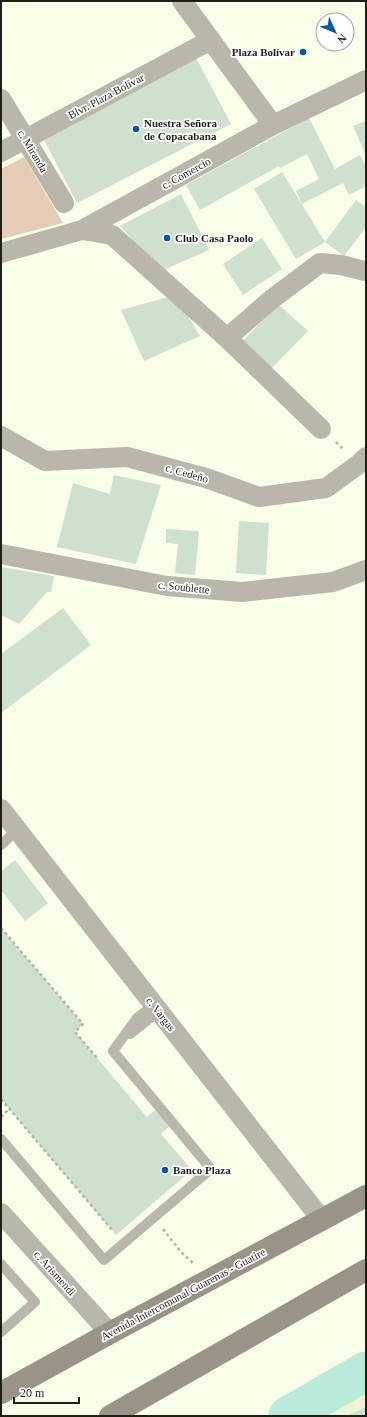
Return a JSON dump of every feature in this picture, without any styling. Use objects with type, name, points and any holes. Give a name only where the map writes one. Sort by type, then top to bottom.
[{"type":"main road","name":"Avenida Intercomunal Guarenas - Guatire","points":[[2,1391],[366,1196]]},
{"type":"main road","points":[[110,1416],[366,1270]]},
{"type":"street","points":[[182,1],[273,125]]},
{"type":"street","name":"Blvr. Plaza Bolívar","points":[[1,152],[211,40]]},
{"type":"street","name":"c. Comercio","points":[[1,253],[82,230],[273,125],[366,80]]},
{"type":"street","name":"c. Miranda","points":[[1,99],[64,203]]},
{"type":"street","points":[[82,230],[112,234],[227,338],[321,429]]},
{"type":"street","points":[[227,338],[272,299],[320,263],[341,265],[366,271]]},
{"type":"street","name":"c. Cedeño","points":[[1,436],[45,461],[127,457],[206,478],[259,497],[326,488],[363,460]]},
{"type":"street","name":"c. Soublette","points":[[1,554],[167,586],[242,592],[333,582],[366,570]]},
{"type":"street","name":"c. Vargas","points":[[1,809],[322,1220]]},
{"type":"street","name":"c. Arismendi","points":[[1,1213],[110,1333]]},
{"type":"lane","points":[[1,845],[17,830]]},
{"type":"lane","points":[[1,1140],[104,1260],[154,1218],[211,1169],[113,1051],[157,1008]]},
{"type":"lane","points":[[1,1264],[35,1302],[1,1332]]},
{"type":"path","points":[[321,429],[363,460]]},
{"type":"path","points":[[1,928],[83,1024],[75,1032],[100,1061],[113,1051]]},
{"type":"path","points":[[1,1099],[116,1235]]},
{"type":"path","points":[[1,1117],[9,1109]]},
{"type":"path","points":[[154,1218],[181,1252],[211,1279]]},
{"type":"shaded area","points":[[24,157],[63,223],[1,239],[1,169]]},
{"type":"shaded area","points":[[366,1377],[366,1416],[297,1416]]},
{"type":"building","name":"Nuestra Señora de Copacabana","points":[[195,56],[231,124],[77,203],[41,134]]},
{"type":"building","points":[[309,118],[335,169],[360,155],[366,166],[366,186],[349,195],[343,183],[302,204],[296,191],[319,179],[307,154],[280,168],[279,166],[200,210],[186,185]]},
{"type":"building","points":[[366,121],[366,156],[353,126]]},
{"type":"building","points":[[282,172],[325,242],[296,259],[254,189]]},
{"type":"building","name":"Club Casa Paolo","points":[[181,194],[209,250],[161,271],[120,226]]},
{"type":"building","points":[[356,200],[366,207],[366,227],[344,256],[325,242]]},
{"type":"building","points":[[262,238],[282,269],[243,295],[223,264]]},
{"type":"building","points":[[175,295],[200,336],[144,361],[121,310]]},
{"type":"building","points":[[278,304],[308,331],[270,370],[241,343]]},
{"type":"building","points":[[114,475],[161,485],[136,564],[57,547],[73,483],[110,494]]},
{"type":"building","points":[[239,521],[269,523],[266,575],[236,573]]},
{"type":"building","points":[[166,529],[199,531],[195,575],[175,573],[178,544],[166,543]]},
{"type":"building","points":[[1,567],[54,576],[51,592],[47,592],[19,624],[1,615]]},
{"type":"building","points":[[63,608],[91,645],[1,713],[1,654]]},
{"type":"building","points":[[15,860],[48,903],[25,921],[1,890],[1,871]]},
{"type":"building","points":[[1,928],[83,1024],[75,1032],[147,1117],[156,1109],[171,1125],[161,1134],[192,1170],[116,1235],[1,1099]]},
{"type":"building","points":[[366,1407],[366,1416],[347,1416]]},
{"type":"waterway","points":[[288,1416],[366,1371]]},
{"type":"place","name":"Plaza Bolívar","points":[[303,52]]},
{"type":"place","name":"Nuestra Señora de Copacabana","points":[[136,129]]},
{"type":"place","name":"Club Casa Paolo","points":[[167,238]]},
{"type":"place","name":"Banco Plaza","points":[[165,1170]]}]
